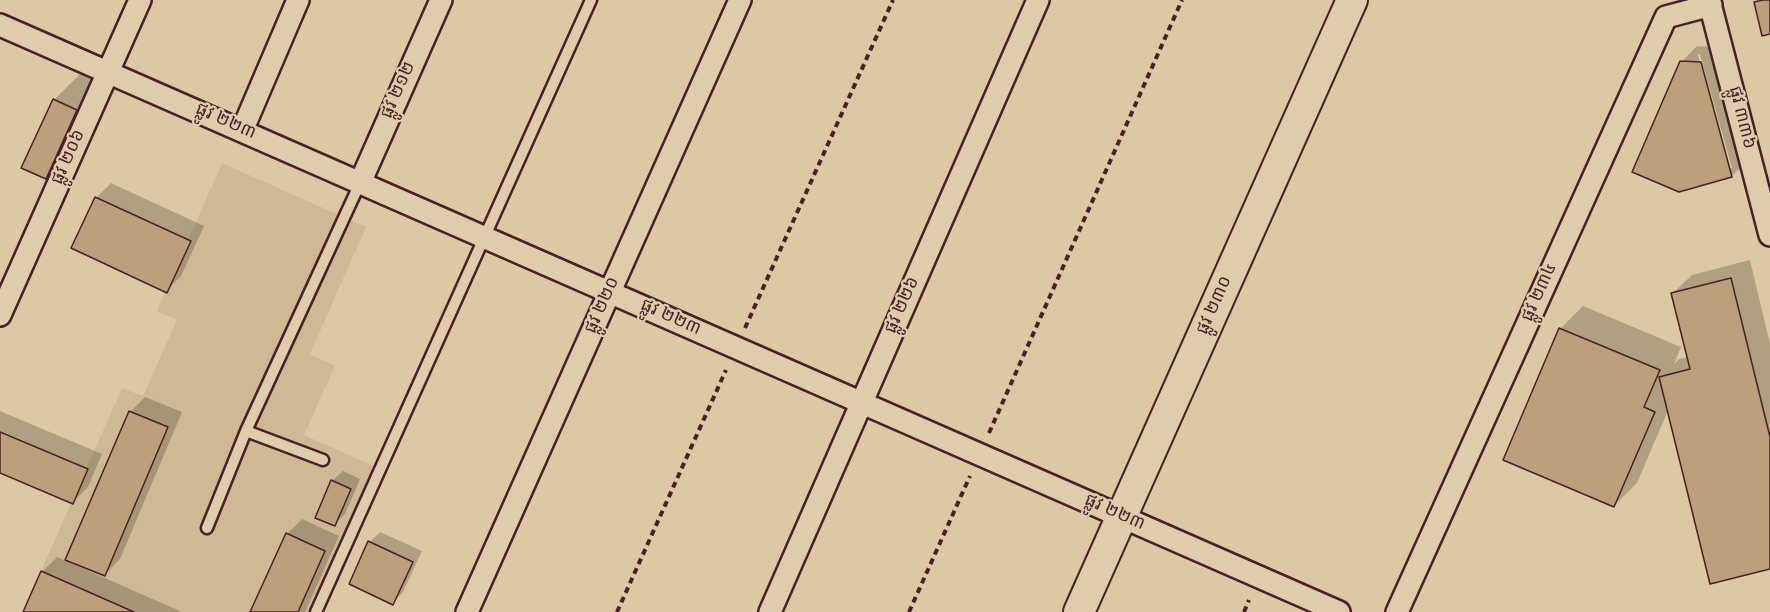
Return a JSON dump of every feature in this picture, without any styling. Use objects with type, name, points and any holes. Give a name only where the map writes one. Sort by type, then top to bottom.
[{"type":"street","name":"ផ្លូវ ២០៦","points":[[0,315],[140,0]]},
{"type":"street","points":[[242,131],[298,0]]},
{"type":"street","name":"ផ្លូវ ២១២","points":[[360,183],[441,0]]},
{"type":"street","name":"ផ្លូវ ២២០","points":[[467,612],[740,0]]},
{"type":"street","name":"ផ្លូវ ២២៦","points":[[770,612],[1038,0]]},
{"type":"street","name":"ផ្លូវ ២៣០","points":[[1079,612],[1352,0]]},
{"type":"street","name":"ផ្លូវ ៣៣៦","points":[[1710,2],[1770,236]]},
{"type":"street","name":"ផ្លូវ ២៣៤","points":[[1397,612],[1666,16],[1710,2]]},
{"type":"street","name":"ផ្លូវ ២២៣","points":[[0,25],[1339,612]]},
{"type":"lane","points":[[316,612],[591,0]]},
{"type":"lane","points":[[207,528],[246,431],[360,183]]},
{"type":"lane","points":[[246,431],[323,460]]},
{"type":"path","points":[[617,612],[893,0]]},
{"type":"path","points":[[909,612],[1182,0]]},
{"type":"shaded area","points":[[222,163],[366,227],[310,354],[335,366],[304,435],[374,466],[309,612],[23,612],[122,388],[143,396],[177,320],[157,311]]},
{"type":"building","points":[[1770,0],[1770,34],[1762,36],[1754,2]]},
{"type":"building","points":[[1680,61],[1701,62],[1732,177],[1679,192],[1632,172]]},
{"type":"building","points":[[53,99],[77,110],[46,179],[21,168]]},
{"type":"building","points":[[95,197],[191,241],[167,293],[71,248]]},
{"type":"building","points":[[1731,278],[1770,437],[1770,569],[1710,584],[1659,377],[1690,369],[1671,293]]},
{"type":"building","points":[[1559,328],[1660,370],[1644,407],[1655,412],[1614,507],[1503,460]]},
{"type":"building","points":[[129,411],[168,427],[105,576],[65,560]]},
{"type":"building","points":[[0,432],[88,469],[73,504],[0,473]]},
{"type":"building","points":[[331,480],[351,489],[335,526],[315,518]]},
{"type":"building","points":[[286,533],[325,551],[298,612],[250,612]]},
{"type":"building","points":[[368,541],[413,562],[393,605],[349,584]]},
{"type":"building","points":[[41,571],[134,612],[23,612]]}]
